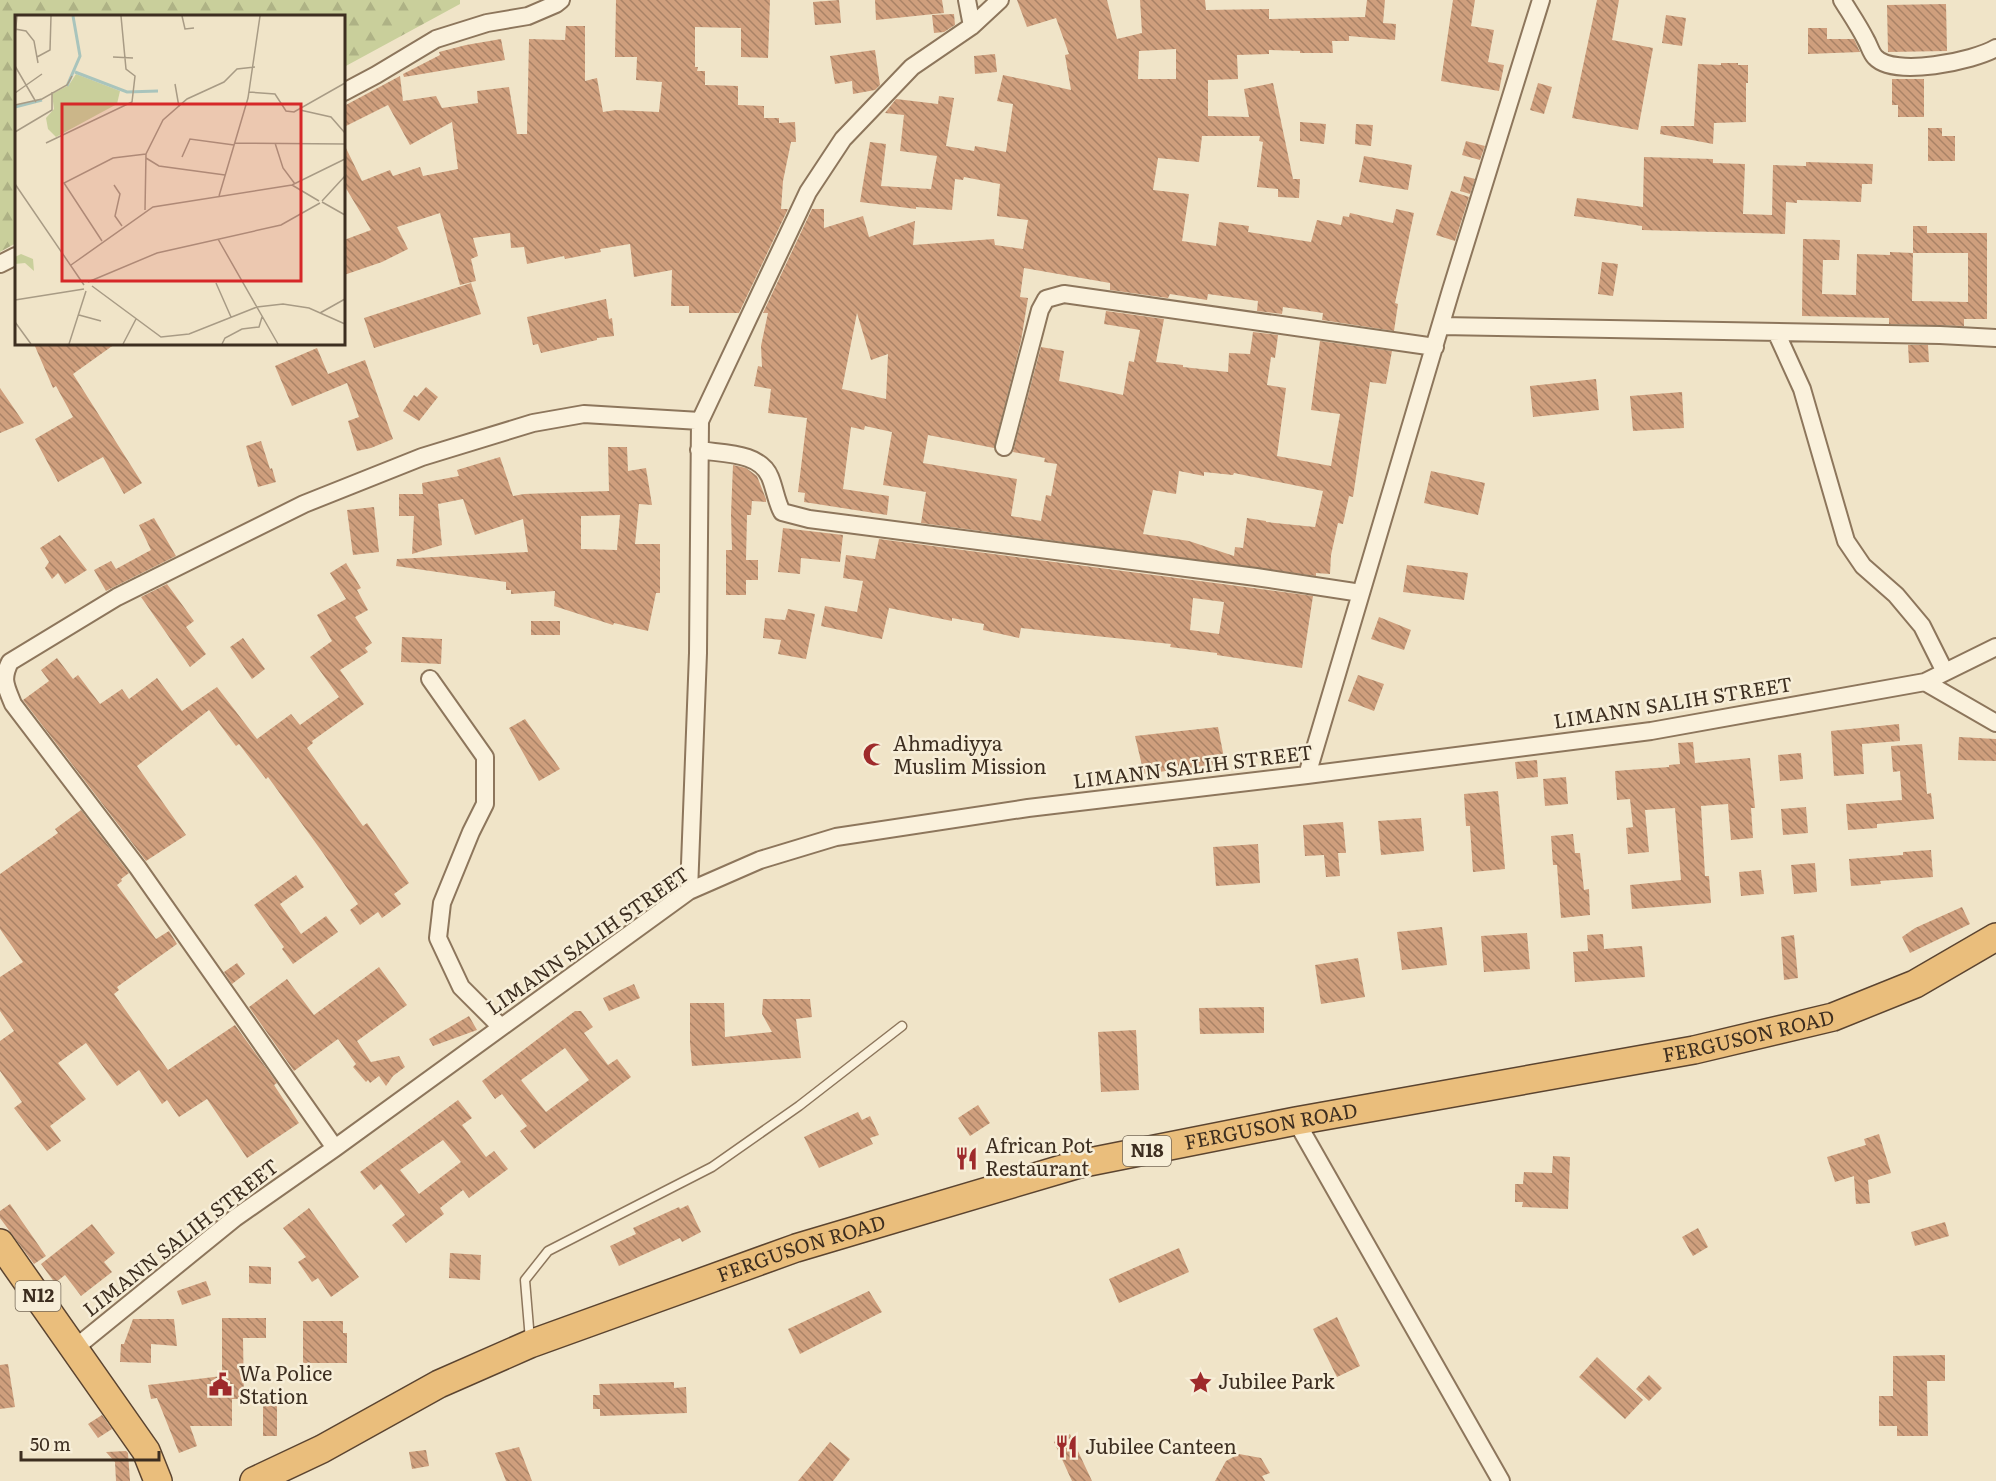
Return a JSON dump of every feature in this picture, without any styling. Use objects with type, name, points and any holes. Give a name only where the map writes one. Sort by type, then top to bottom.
[{"type":"highway","name":"FERGUSON ROAD","points":[[254,1481],[322,1449],[440,1384],[530,1344],[796,1248],[1068,1168],[1296,1121],[1694,1050],[1833,1017],[1915,984],[1996,937]]},
{"type":"highway","name":"N12","points":[[0,1243],[146,1451],[177,1481]]},
{"type":"highway","name":"FERGUSON ROAD","points":[[287,1481],[322,1449]]},
{"type":"highway","name":"N12","points":[[146,1451],[158,1481]]},
{"type":"street","points":[[345,91],[436,39],[487,23],[528,16],[561,0]]},
{"type":"street","points":[[967,0],[972,26]]},
{"type":"street","points":[[689,891],[698,653],[700,421],[808,192],[843,139],[912,67],[972,26],[1000,0]]},
{"type":"street","points":[[1307,775],[1541,0]]},
{"type":"street","points":[[1842,0],[1874,57],[1886,64],[1905,67],[1938,65],[1994,53]]},
{"type":"street","points":[[0,264],[15,256]]},
{"type":"street","points":[[1005,447],[1040,310],[1046,299],[1064,294],[1435,347]]},
{"type":"street","points":[[1441,326],[1996,338]]},
{"type":"street","points":[[1776,332],[1802,389],[1846,541],[1863,566],[1896,595],[1922,626],[1945,672]]},
{"type":"street","points":[[335,1148],[138,868],[13,704],[5,685],[4,675],[10,662],[117,597],[293,509],[422,457],[533,423],[584,414],[700,421]]},
{"type":"street","points":[[699,450],[752,458],[763,465],[770,477],[776,502],[782,512],[809,519],[1244,575],[1361,593]]},
{"type":"street","name":"LIMANN SALIH STREET","points":[[75,1348],[235,1218],[689,891],[760,860],[836,837],[1028,808],[1651,731],[1924,682],[1996,647]]},
{"type":"street","points":[[430,680],[484,757],[484,804],[442,903],[438,938],[461,987],[501,1027]]},
{"type":"street","points":[[1924,682],[1996,723]]},
{"type":"street","points":[[1296,1121],[1501,1481]]},
{"type":"lane","points":[[530,1344],[525,1280],[548,1251],[712,1167],[799,1106],[902,1026]]},
{"type":"green space","points":[[0,0],[460,0],[460,4],[345,66],[345,15],[15,15],[15,244],[0,252]]},
{"type":"building","points":[[616,0],[770,0],[768,58],[741,57],[741,28],[695,27],[695,67],[698,67],[697,71],[705,71],[705,85],[738,86],[738,105],[764,106],[764,118],[779,118],[779,123],[795,122],[796,142],[791,142],[783,181],[781,209],[788,209],[739,313],[689,313],[689,306],[671,306],[672,270],[634,277],[630,244],[600,249],[601,252],[565,259],[564,256],[527,264],[524,247],[511,248],[510,233],[473,238],[478,256],[471,259],[476,281],[460,285],[440,213],[397,227],[408,249],[382,262],[345,275],[345,240],[371,230],[345,187],[345,146],[362,181],[390,170],[393,176],[420,167],[423,176],[458,169],[452,122],[410,145],[388,105],[345,126],[345,105],[400,76],[403,101],[436,96],[442,108],[478,103],[477,91],[509,87],[517,134],[527,134],[529,39],[565,40],[566,26],[585,26],[585,81],[597,78],[603,112],[616,110],[659,112],[662,82],[636,80],[637,57],[615,57]]},
{"type":"building","points":[[839,0],[841,23],[815,25],[813,2]]},
{"type":"building","points":[[875,0],[942,0],[944,13],[876,20]]},
{"type":"building","points":[[1017,0],[1107,0],[1117,39],[1142,33],[1140,0],[1205,0],[1206,10],[1269,9],[1269,19],[1365,17],[1367,0],[1385,0],[1383,23],[1396,24],[1395,40],[1349,36],[1349,41],[1332,41],[1333,53],[1269,50],[1269,54],[1237,55],[1238,79],[1208,80],[1208,116],[1249,117],[1244,89],[1273,83],[1293,179],[1300,179],[1299,198],[1278,197],[1278,189],[1257,187],[1263,142],[1259,141],[1260,136],[1202,136],[1199,162],[1158,158],[1153,190],[1189,194],[1182,241],[1216,246],[1219,222],[1249,226],[1248,232],[1311,242],[1317,220],[1341,225],[1343,216],[1349,217],[1350,213],[1393,223],[1396,209],[1414,213],[1395,303],[1398,304],[1394,331],[1322,320],[1323,313],[1283,307],[1282,314],[1257,311],[1258,301],[1208,294],[1207,300],[1170,294],[1168,298],[1110,290],[1110,283],[1024,268],[1020,297],[1028,298],[1021,341],[994,448],[928,435],[923,463],[1017,479],[1011,516],[1041,521],[1046,495],[1051,496],[1057,464],[1044,462],[1045,458],[1013,452],[1041,347],[1064,351],[1059,381],[1123,395],[1129,361],[1134,362],[1140,330],[1104,324],[1106,311],[1164,319],[1156,362],[1183,365],[1183,367],[1228,372],[1229,353],[1250,354],[1253,332],[1278,335],[1275,358],[1271,357],[1267,385],[1286,388],[1277,456],[1331,466],[1340,414],[1311,410],[1320,341],[1392,351],[1386,384],[1370,382],[1353,497],[1349,496],[1343,524],[1338,523],[1331,555],[1330,574],[1316,573],[1316,576],[921,523],[926,492],[883,485],[892,432],[865,426],[864,430],[851,427],[843,489],[889,496],[887,515],[804,502],[805,493],[798,492],[807,418],[768,413],[771,389],[754,386],[758,366],[762,367],[761,346],[768,313],[763,313],[812,209],[824,209],[824,228],[863,216],[869,237],[915,221],[913,245],[994,239],[995,245],[1023,249],[1028,220],[997,216],[1000,184],[964,177],[963,180],[955,179],[952,210],[916,207],[916,209],[860,202],[870,142],[886,144],[881,186],[931,189],[937,156],[900,151],[904,115],[885,113],[896,99],[938,104],[939,96],[954,98],[946,146],[974,151],[975,146],[1006,152],[1013,104],[997,101],[1003,75],[1071,90],[1065,55],[1069,54],[1056,18],[1027,27]],"holes":[[[1176,49],[1176,79],[1138,79],[1139,51]],[[857,313],[871,360],[888,354],[886,399],[842,389]],[[1179,471],[1204,476],[1204,472],[1233,475],[1234,473],[1323,491],[1315,527],[1247,518],[1243,548],[1235,547],[1234,556],[1189,541],[1143,534],[1153,490],[1176,494]]]},
{"type":"building","points":[[1453,0],[1475,0],[1471,26],[1494,30],[1488,62],[1504,65],[1499,91],[1441,81]]},
{"type":"building","points":[[1597,0],[1619,0],[1612,40],[1653,48],[1638,130],[1572,118]]},
{"type":"building","points":[[1946,4],[1947,51],[1888,52],[1887,5]]},
{"type":"building","points":[[954,14],[955,25],[944,32],[934,33],[932,15]]},
{"type":"building","points":[[1666,15],[1686,18],[1682,46],[1662,43]]},
{"type":"building","points":[[1808,28],[1827,28],[1827,39],[1854,39],[1860,52],[1808,54]]},
{"type":"building","points":[[501,39],[505,60],[404,77],[403,74],[440,55],[439,52]]},
{"type":"building","points":[[875,50],[880,85],[875,90],[853,94],[852,81],[835,84],[830,56]]},
{"type":"building","points":[[995,54],[997,72],[975,74],[974,56]]},
{"type":"building","points":[[1721,63],[1748,65],[1746,122],[1714,123],[1713,144],[1660,134],[1661,126],[1694,126],[1698,64],[1721,65]]},
{"type":"building","points":[[1892,79],[1924,79],[1924,117],[1898,117],[1898,105],[1892,105]]},
{"type":"building","points":[[1538,83],[1552,87],[1544,114],[1530,110]]},
{"type":"building","points":[[1300,122],[1326,124],[1324,144],[1300,141]]},
{"type":"building","points":[[1356,124],[1373,125],[1371,146],[1355,144]]},
{"type":"building","points":[[1928,128],[1942,128],[1942,136],[1955,136],[1955,161],[1928,161]]},
{"type":"building","points":[[1466,141],[1485,146],[1480,160],[1462,155]]},
{"type":"building","points":[[1364,156],[1412,165],[1408,190],[1359,182]]},
{"type":"building","points":[[1644,157],[1713,159],[1713,163],[1745,164],[1743,214],[1772,215],[1773,165],[1806,166],[1806,162],[1873,164],[1872,184],[1862,184],[1861,202],[1797,200],[1797,203],[1786,202],[1785,234],[1642,230],[1642,226],[1574,216],[1577,198],[1643,207]]},
{"type":"building","points":[[1464,176],[1475,179],[1470,194],[1460,191]]},
{"type":"building","points":[[1451,191],[1469,197],[1455,241],[1436,235]]},
{"type":"building","points":[[1913,226],[1927,226],[1927,233],[1987,233],[1987,319],[1964,319],[1964,326],[1889,324],[1889,318],[1802,316],[1803,239],[1840,240],[1839,260],[1823,260],[1822,294],[1856,295],[1857,254],[1913,253]],"holes":[[[1913,253],[1968,253],[1968,302],[1912,301]]]},
{"type":"building","points":[[1602,262],[1618,264],[1613,296],[1598,294]]},
{"type":"building","points":[[471,283],[481,314],[374,348],[364,318]]},
{"type":"building","points":[[606,299],[609,319],[612,318],[614,336],[597,338],[597,340],[541,353],[538,344],[533,345],[527,317]]},
{"type":"building","points":[[34,345],[114,345],[73,374],[142,483],[124,494],[103,457],[58,482],[35,439],[73,417],[56,386],[53,388]]},
{"type":"building","points":[[1908,345],[1928,345],[1929,362],[1909,363]]},
{"type":"building","points":[[317,348],[328,374],[365,360],[393,439],[357,451],[348,421],[359,417],[347,383],[292,406],[275,366]]},
{"type":"building","points":[[1596,379],[1599,410],[1533,417],[1530,386]]},
{"type":"building","points":[[426,387],[438,397],[419,421],[403,411],[414,395],[417,397]]},
{"type":"building","points":[[0,388],[24,423],[0,433]]},
{"type":"building","points":[[1682,392],[1684,428],[1633,431],[1630,396]]},
{"type":"building","points":[[261,441],[276,482],[258,487],[246,446]]},
{"type":"building","points":[[608,447],[627,447],[628,471],[646,468],[652,505],[639,504],[635,544],[660,544],[660,593],[656,593],[648,631],[614,623],[613,625],[554,606],[555,591],[511,594],[511,590],[506,590],[506,582],[396,566],[397,559],[528,552],[523,519],[475,535],[463,499],[438,504],[442,545],[412,554],[414,516],[399,516],[399,494],[423,494],[422,483],[459,476],[457,470],[500,457],[513,496],[609,491]],"holes":[[[620,515],[617,550],[581,549],[581,516]]]},
{"type":"building","points":[[733,465],[746,468],[757,476],[766,499],[766,502],[752,501],[751,515],[747,515],[746,560],[758,560],[758,580],[746,580],[746,595],[726,595],[726,550],[732,550]]},
{"type":"building","points":[[1431,471],[1485,483],[1478,515],[1424,503]]},
{"type":"building","points":[[374,507],[379,552],[353,555],[347,510]]},
{"type":"building","points":[[154,518],[176,556],[106,591],[94,570],[111,561],[116,569],[151,550],[139,525]]},
{"type":"building","points":[[783,528],[843,535],[840,562],[801,558],[800,574],[778,572]]},
{"type":"building","points":[[60,535],[87,570],[65,584],[58,573],[52,579],[45,568],[49,562],[40,548]]},
{"type":"building","points":[[879,539],[1313,596],[1302,668],[1170,647],[1171,644],[1021,628],[1019,638],[983,630],[984,624],[952,618],[952,621],[889,608],[882,639],[821,626],[825,606],[857,612],[863,581],[843,578],[846,555],[875,559]],"holes":[[[1193,598],[1224,602],[1219,634],[1190,630]]]},
{"type":"building","points":[[346,563],[361,588],[357,590],[368,610],[355,617],[372,643],[365,648],[368,652],[340,670],[364,704],[312,741],[313,743],[307,748],[363,826],[367,823],[409,883],[394,894],[401,904],[382,918],[378,912],[360,925],[350,910],[358,904],[323,853],[268,777],[266,779],[239,744],[236,746],[209,710],[137,766],[186,835],[146,861],[23,700],[49,681],[41,670],[57,658],[73,679],[78,675],[100,704],[122,689],[129,699],[157,678],[182,711],[217,687],[257,739],[291,714],[300,725],[339,697],[310,657],[332,641],[317,615],[346,599],[330,573]]},
{"type":"building","points":[[1407,565],[1468,573],[1464,600],[1403,592]]},
{"type":"building","points":[[167,584],[194,621],[186,627],[206,654],[190,667],[141,597]]},
{"type":"building","points":[[788,609],[815,614],[806,659],[778,654],[781,640],[763,638],[765,618],[785,620]]},
{"type":"building","points":[[1379,617],[1411,630],[1404,650],[1371,639]]},
{"type":"building","points":[[531,621],[560,621],[560,635],[531,635]]},
{"type":"building","points":[[402,637],[442,639],[441,664],[401,662]]},
{"type":"building","points":[[243,638],[265,669],[252,679],[230,647]]},
{"type":"building","points":[[1358,675],[1384,684],[1374,711],[1348,701]]},
{"type":"building","points":[[525,719],[560,769],[539,781],[509,728]]},
{"type":"building","points":[[1899,724],[1900,741],[1862,744],[1864,774],[1834,776],[1831,731]]},
{"type":"building","points":[[1218,727],[1225,763],[1144,774],[1135,736]]},
{"type":"building","points":[[1959,737],[1996,739],[1996,761],[1958,760]]},
{"type":"building","points":[[1693,742],[1695,763],[1750,758],[1755,808],[1751,808],[1753,838],[1731,840],[1728,804],[1701,806],[1705,876],[1709,876],[1711,903],[1632,909],[1630,885],[1681,880],[1675,808],[1645,810],[1649,852],[1628,854],[1626,828],[1633,827],[1630,799],[1617,800],[1615,771],[1669,767],[1669,765],[1680,764],[1678,743]]},
{"type":"building","points":[[1922,744],[1927,794],[1931,793],[1934,819],[1877,824],[1877,828],[1848,830],[1846,804],[1902,800],[1900,771],[1893,772],[1891,746]]},
{"type":"building","points":[[1801,753],[1803,779],[1780,781],[1778,755]]},
{"type":"building","points":[[1537,760],[1538,777],[1517,779],[1515,762]]},
{"type":"building","points":[[1566,777],[1568,804],[1545,806],[1543,779]]},
{"type":"building","points":[[1498,791],[1505,869],[1473,872],[1470,826],[1466,826],[1464,794]]},
{"type":"building","points":[[1806,807],[1808,833],[1783,835],[1781,809]]},
{"type":"building","points":[[81,810],[129,873],[117,885],[156,939],[169,931],[177,944],[117,987],[119,990],[114,994],[168,1070],[235,1025],[277,1083],[274,1085],[299,1123],[247,1158],[207,1099],[179,1117],[167,1100],[162,1104],[139,1070],[117,1086],[86,1043],[58,1063],[86,1099],[50,1126],[61,1141],[47,1151],[14,1108],[22,1102],[0,1071],[0,1041],[14,1031],[0,1011],[0,977],[23,962],[0,929],[0,874],[58,833],[55,829]]},
{"type":"building","points":[[1421,818],[1424,851],[1381,855],[1378,821]]},
{"type":"building","points":[[1343,822],[1346,853],[1338,853],[1340,876],[1326,877],[1324,855],[1305,856],[1303,825]]},
{"type":"building","points":[[1573,834],[1575,853],[1580,853],[1584,890],[1589,889],[1590,915],[1561,918],[1557,865],[1553,865],[1551,836]]},
{"type":"building","points":[[1258,844],[1260,883],[1216,886],[1213,847]]},
{"type":"building","points":[[1931,850],[1933,877],[1880,881],[1881,884],[1851,886],[1849,859],[1903,855],[1903,852]]},
{"type":"building","points":[[1815,863],[1817,892],[1794,894],[1791,865]]},
{"type":"building","points":[[1761,870],[1764,894],[1741,896],[1739,872]]},
{"type":"building","points":[[296,875],[304,887],[280,904],[301,934],[326,916],[338,932],[293,964],[282,949],[284,947],[254,905]]},
{"type":"building","points":[[1962,907],[1970,924],[1910,953],[1902,937],[1915,928]]},
{"type":"building","points":[[1442,927],[1447,965],[1402,970],[1397,932]]},
{"type":"building","points":[[1527,933],[1530,969],[1484,972],[1481,936]]},
{"type":"building","points":[[1603,934],[1604,949],[1642,946],[1645,977],[1575,982],[1573,952],[1588,951],[1587,935]]},
{"type":"building","points":[[1794,935],[1798,978],[1784,980],[1781,937]]},
{"type":"building","points":[[1358,958],[1365,997],[1321,1004],[1315,965]]},
{"type":"building","points":[[237,963],[245,974],[232,984],[224,972]]},
{"type":"building","points":[[379,967],[407,1005],[357,1041],[371,1062],[399,1056],[405,1067],[393,1076],[386,1086],[379,1076],[370,1083],[368,1080],[366,1082],[353,1067],[356,1064],[338,1039],[294,1071],[249,1007],[287,979],[314,1015]]},
{"type":"building","points":[[634,984],[640,998],[609,1011],[603,998]]},
{"type":"building","points":[[763,999],[810,999],[812,1017],[796,1019],[801,1058],[692,1066],[690,1003],[724,1003],[725,1037],[772,1032],[762,1014]]},
{"type":"building","points":[[1264,1007],[1264,1033],[1200,1034],[1199,1008]]},
{"type":"building","points":[[575,1011],[581,1011],[593,1027],[584,1033],[608,1065],[617,1059],[631,1077],[534,1149],[520,1131],[527,1126],[502,1094],[495,1099],[482,1081]],"holes":[[[565,1048],[589,1080],[546,1112],[521,1080]]]},
{"type":"building","points":[[469,1016],[477,1030],[433,1046],[429,1039]]},
{"type":"building","points":[[1136,1030],[1139,1090],[1101,1092],[1098,1032]]},
{"type":"building","points":[[458,1100],[472,1118],[462,1125],[486,1157],[494,1151],[508,1169],[469,1198],[463,1190],[440,1208],[444,1214],[406,1243],[392,1225],[405,1215],[381,1184],[374,1190],[360,1172]],"holes":[[[443,1140],[461,1162],[419,1194],[400,1170]]]},
{"type":"building","points":[[978,1105],[990,1123],[970,1136],[958,1118]]},
{"type":"building","points":[[858,1112],[862,1120],[870,1116],[879,1135],[870,1138],[873,1144],[819,1168],[804,1137]]},
{"type":"building","points":[[1879,1134],[1891,1173],[1868,1180],[1870,1203],[1856,1204],[1854,1176],[1835,1182],[1827,1157],[1866,1145],[1864,1139]]},
{"type":"building","points":[[1553,1156],[1570,1157],[1568,1209],[1522,1207],[1523,1202],[1515,1202],[1515,1184],[1523,1184],[1524,1172],[1552,1173]]},
{"type":"building","points":[[10,1204],[46,1256],[34,1264],[0,1218],[0,1211]]},
{"type":"building","points":[[688,1205],[701,1232],[682,1242],[680,1238],[619,1266],[610,1246],[636,1234],[633,1228]]},
{"type":"building","points":[[309,1208],[359,1277],[331,1297],[318,1278],[312,1282],[298,1262],[306,1257],[283,1228]]},
{"type":"building","points":[[1945,1222],[1949,1236],[1915,1246],[1911,1232]]},
{"type":"building","points":[[92,1224],[115,1253],[104,1262],[112,1272],[81,1296],[65,1275],[55,1283],[41,1264]]},
{"type":"building","points":[[1698,1228],[1708,1247],[1693,1256],[1682,1237]]},
{"type":"building","points":[[1179,1248],[1189,1272],[1119,1303],[1109,1279]]},
{"type":"building","points":[[450,1253],[481,1255],[480,1280],[449,1278]]},
{"type":"building","points":[[249,1266],[271,1267],[271,1284],[249,1283]]},
{"type":"building","points":[[206,1281],[211,1295],[182,1305],[177,1291]]},
{"type":"building","points":[[869,1291],[882,1312],[800,1354],[788,1329]]},
{"type":"building","points":[[1337,1317],[1360,1366],[1337,1377],[1313,1329]]},
{"type":"building","points":[[222,1318],[266,1318],[266,1338],[243,1338],[244,1399],[232,1399],[232,1426],[190,1426],[197,1446],[179,1453],[157,1398],[151,1399],[148,1385],[222,1376]]},
{"type":"building","points":[[133,1319],[174,1319],[177,1346],[151,1344],[151,1363],[120,1362],[121,1344],[124,1344]]},
{"type":"building","points":[[303,1321],[343,1321],[343,1333],[347,1333],[347,1363],[303,1363]]},
{"type":"building","points":[[1945,1355],[1945,1381],[1927,1381],[1928,1436],[1897,1436],[1897,1426],[1879,1426],[1879,1396],[1893,1396],[1893,1356]]},
{"type":"building","points":[[1597,1357],[1643,1400],[1625,1419],[1579,1377]]},
{"type":"building","points":[[8,1364],[15,1407],[0,1409],[0,1365]]},
{"type":"building","points":[[1649,1375],[1662,1388],[1649,1401],[1636,1389]]},
{"type":"building","points":[[674,1382],[674,1388],[686,1387],[687,1413],[600,1416],[600,1409],[593,1409],[593,1395],[600,1395],[599,1384]]},
{"type":"building","points":[[263,1403],[277,1403],[277,1436],[263,1436]]},
{"type":"building","points":[[102,1415],[112,1429],[98,1438],[88,1424]]},
{"type":"building","points":[[1070,1434],[1092,1481],[1072,1481],[1054,1442]]},
{"type":"building","points":[[830,1442],[850,1459],[833,1481],[798,1481]]},
{"type":"building","points":[[519,1447],[532,1481],[506,1481],[495,1453]]},
{"type":"building","points":[[426,1450],[429,1466],[412,1469],[409,1452]]},
{"type":"building","points":[[126,1451],[130,1481],[116,1481],[115,1462],[106,1452]]},
{"type":"building","points":[[1239,1454],[1261,1458],[1270,1473],[1262,1476],[1265,1481],[1215,1481],[1226,1461]]},
{"type":"place","name":"Ahmadiyya Muslim Mission","points":[[875,755]]},
{"type":"place","name":"African Pot Restaurant","points":[[967,1158]]},
{"type":"place","name":"Jubilee Park","points":[[1200,1382]]},
{"type":"place","name":"Wa Police Station","points":[[221,1385]]},
{"type":"place","name":"Jubilee Canteen","points":[[1067,1447]]}]
